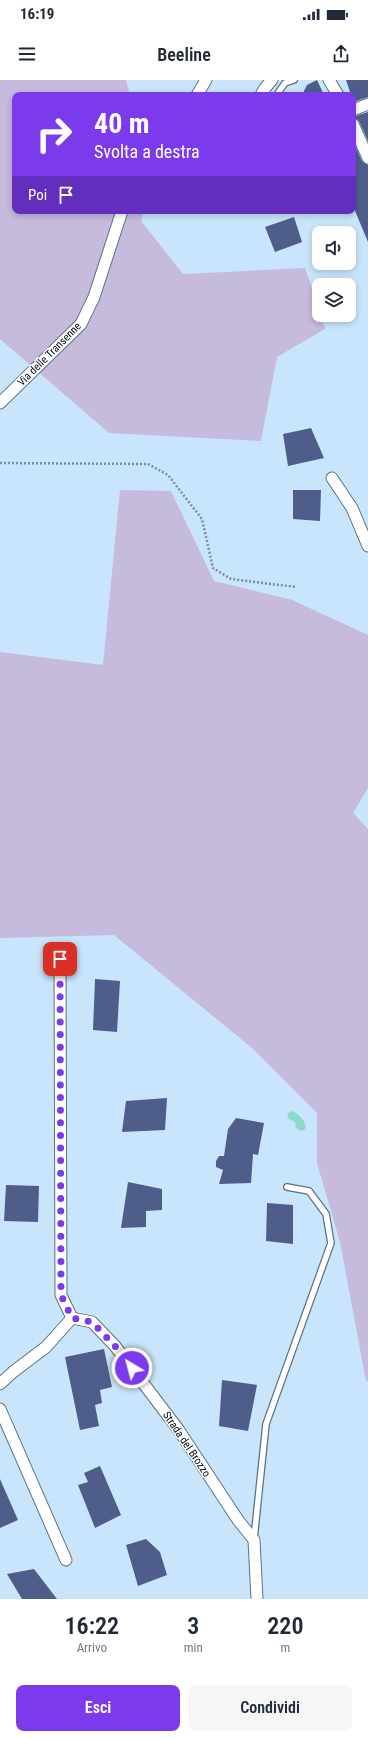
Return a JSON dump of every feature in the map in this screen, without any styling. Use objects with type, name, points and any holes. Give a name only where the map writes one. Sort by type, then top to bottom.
[{"type":"street","points":[[199,92],[206,80]]},
{"type":"street","points":[[263,92],[272,80]]},
{"type":"street","points":[[329,81],[336,92]]},
{"type":"street","points":[[356,109],[368,104]]},
{"type":"street","points":[[356,129],[366,145],[368,158]]},
{"type":"street","name":"Via delle Transenne","points":[[0,403],[81,324],[94,297],[121,214]]},
{"type":"street","points":[[332,478],[352,508],[368,546]]},
{"type":"street","points":[[0,1384],[12,1372],[46,1347],[72,1318],[61,1295],[60,959]]},
{"type":"street","name":"Strada del Brozzo","points":[[72,1318],[92,1322],[115,1346],[178,1429],[238,1520],[254,1540]]},
{"type":"street","points":[[0,1409],[66,1560]]},
{"type":"street","points":[[254,1540],[257,1599]]},
{"type":"lane","points":[[279,92],[285,83],[294,80]]},
{"type":"lane","points":[[254,1540],[266,1424],[331,1243],[326,1214],[309,1191],[287,1187]]},
{"type":"path","points":[[0,463],[148,464],[168,475],[202,519],[213,568],[231,579],[296,587]]},
{"type":"shaded area","points":[[0,80],[126,80],[129,92],[12,92],[12,214],[142,214],[141,221],[183,274],[305,268],[312,289],[312,322],[323,322],[325,329],[277,357],[261,441],[109,433],[0,339]]},
{"type":"shaded area","points":[[120,490],[171,491],[214,581],[292,600],[368,635],[368,788],[353,813],[368,829],[368,1381],[366,1381],[340,1242],[317,1163],[317,1113],[252,1048],[114,935],[0,938],[0,652],[103,665]]},
{"type":"shaded area","points":[[292,1111],[304,1122],[306,1128],[302,1131],[296,1128],[295,1122],[289,1119],[287,1114]]},
{"type":"building","points":[[317,80],[323,92],[304,92],[307,85]]},
{"type":"building","points":[[346,80],[368,80],[368,97],[356,101],[356,92],[350,92]]},
{"type":"building","points":[[368,112],[368,141],[359,121],[356,119],[356,116]]},
{"type":"building","points":[[356,148],[362,161],[368,165],[368,242],[356,213]]},
{"type":"building","points":[[294,217],[302,242],[275,252],[265,227]]},
{"type":"building","points":[[311,428],[324,458],[288,466],[283,434]]},
{"type":"building","points":[[293,490],[321,490],[320,521],[293,519]]},
{"type":"building","points":[[95,979],[120,981],[117,1032],[93,1030]]},
{"type":"building","points":[[167,1098],[165,1130],[122,1132],[126,1101]]},
{"type":"building","points":[[236,1118],[264,1123],[258,1155],[253,1154],[251,1183],[219,1184],[223,1170],[216,1167],[216,1161],[219,1156],[224,1156],[228,1129]]},
{"type":"building","points":[[128,1182],[162,1189],[162,1210],[146,1211],[146,1227],[121,1228]]},
{"type":"building","points":[[6,1185],[39,1186],[38,1222],[4,1221]]},
{"type":"building","points":[[267,1203],[293,1205],[293,1244],[266,1241]]},
{"type":"building","points":[[104,1349],[112,1387],[100,1390],[102,1403],[95,1405],[99,1426],[80,1430],[65,1357]]},
{"type":"building","points":[[222,1380],[257,1385],[248,1431],[219,1426]]},
{"type":"building","points":[[100,1466],[121,1515],[95,1528],[78,1485],[88,1482],[84,1473]]},
{"type":"building","points":[[0,1479],[18,1520],[0,1528]]},
{"type":"building","points":[[146,1539],[160,1552],[167,1575],[138,1586],[126,1545]]},
{"type":"building","points":[[34,1569],[57,1599],[22,1599],[7,1574]]},
{"type":"route","points":[[60,959],[61,1295],[72,1318],[92,1322],[115,1346],[132,1368]]}]
